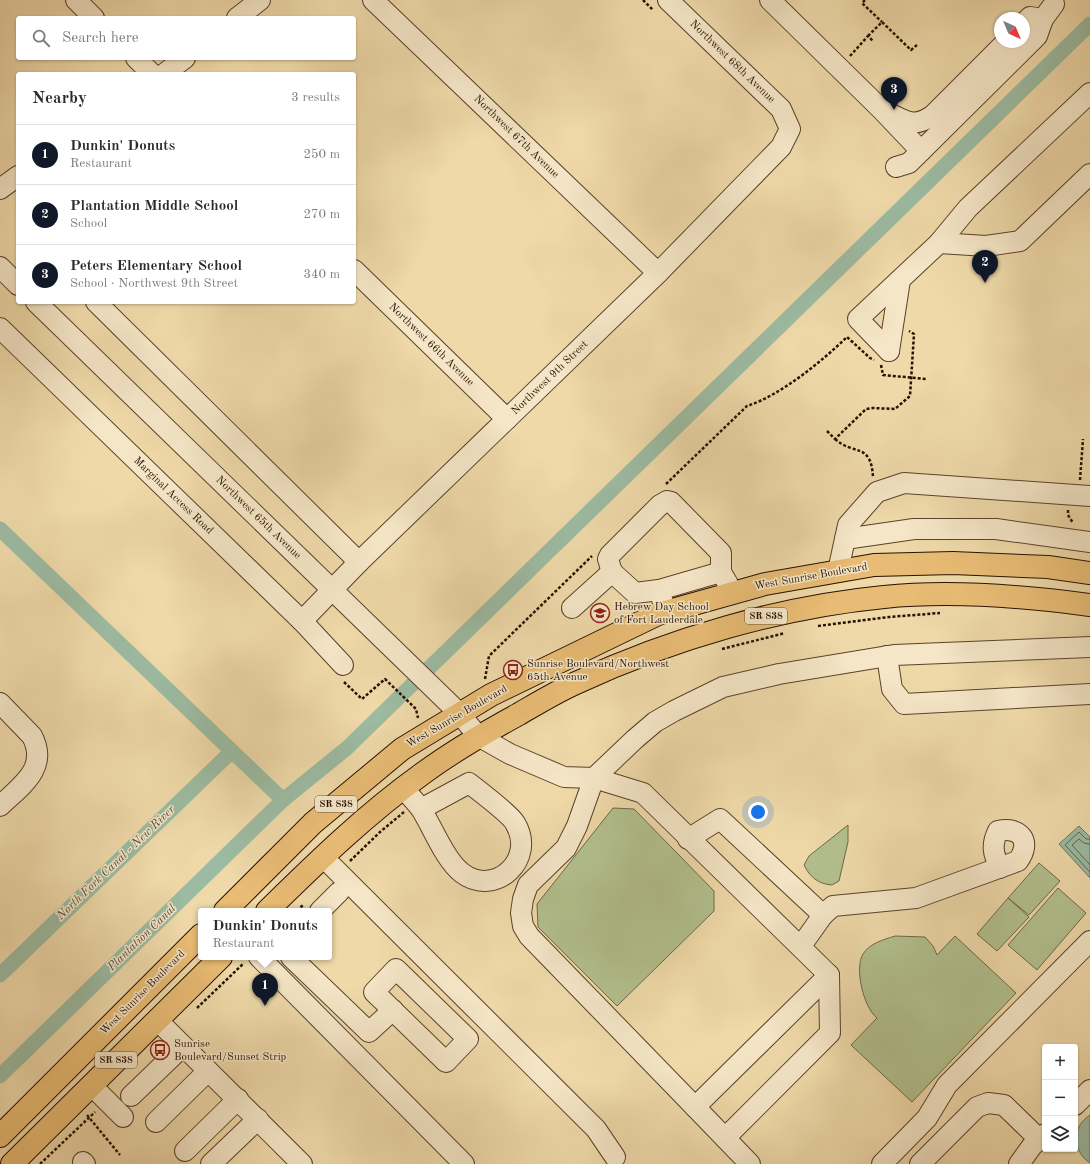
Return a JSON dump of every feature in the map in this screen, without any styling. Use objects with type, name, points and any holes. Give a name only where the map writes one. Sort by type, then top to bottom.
[{"type":"highway","name":"West Sunrise Boulevard","points":[[228,908],[313,824],[402,749],[491,694],[666,612],[765,584],[874,565],[953,563],[1048,567],[1090,573]]},
{"type":"highway","points":[[619,665],[624,655],[637,645],[716,619],[727,606],[732,593]]},
{"type":"highway","name":"SR 838","points":[[270,908],[323,857],[413,800],[421,774],[478,736],[575,683],[671,644],[773,614],[884,596],[957,594],[1090,605]]},
{"type":"highway","name":"West Sunrise Boulevard","points":[[0,1136],[198,938]]},
{"type":"highway","name":"SR 838","points":[[12,1164],[218,960]]},
{"type":"street","points":[[76,0],[92,16]]},
{"type":"street","points":[[240,16],[260,0]]},
{"type":"street","name":"Northwest 67th Avenue","points":[[373,0],[658,273]]},
{"type":"street","points":[[770,0],[881,109],[921,151]]},
{"type":"street","name":"Northwest 68th Avenue","points":[[661,5],[781,109],[790,129]]},
{"type":"street","points":[[896,167],[908,163],[921,151],[1037,36],[1045,9]]},
{"type":"street","points":[[881,109],[907,122],[923,122],[933,115],[1000,48]]},
{"type":"street","points":[[138,60],[150,72]]},
{"type":"street","points":[[167,72],[182,60]]},
{"type":"street","points":[[900,280],[939,243],[968,208],[1090,94]]},
{"type":"street","name":"Northwest 9th Street","points":[[302,621],[359,562],[658,273],[781,147],[790,129]]},
{"type":"street","points":[[939,243],[986,246],[1020,241],[1090,174]]},
{"type":"street","points":[[0,189],[16,177]]},
{"type":"street","points":[[0,268],[16,283]]},
{"type":"street","name":"Northwest 66th Avenue","points":[[356,272],[507,419]]},
{"type":"street","name":"Northwest 65th Avenue","points":[[38,304],[459,713],[478,736]]},
{"type":"street","points":[[98,304],[359,562]]},
{"type":"street","name":"Marginal Access Road","points":[[0,328],[302,621],[343,665]]},
{"type":"street","points":[[838,571],[848,525],[876,492],[904,483],[1090,496]]},
{"type":"street","points":[[721,572],[659,590],[635,593],[612,572],[608,559],[610,555],[660,505],[667,501],[671,502],[721,553],[721,572],[732,593]]},
{"type":"street","points":[[845,539],[914,529],[996,529],[1090,542]]},
{"type":"street","points":[[572,608],[612,572]]},
{"type":"street","points":[[659,590],[666,612]]},
{"type":"street","points":[[750,1164],[528,936],[523,926],[521,913],[523,899],[528,885],[566,848],[577,826],[594,778],[655,722],[723,687],[779,674],[887,656],[1090,647]]},
{"type":"street","points":[[887,656],[892,688],[904,704],[1090,694]]},
{"type":"street","points":[[0,702],[32,736],[38,753],[37,764],[32,774],[0,806]]},
{"type":"street","points":[[478,736],[510,754],[564,777],[594,778],[642,793],[801,946],[829,975],[830,1033],[726,1138]]},
{"type":"street","points":[[469,783],[514,822],[522,844],[519,858],[513,868],[502,876],[486,881],[474,880],[463,874],[454,865],[413,800],[469,783]]},
{"type":"street","points":[[688,838],[720,819],[823,915]]},
{"type":"street","points":[[323,857],[339,882],[596,1129],[615,1162]]},
{"type":"street","points":[[801,946],[823,915],[833,906],[916,898],[1000,868]]},
{"type":"street","points":[[313,906],[339,882]]},
{"type":"street","points":[[882,1164],[927,1118],[948,1085],[1090,942]]},
{"type":"street","points":[[262,960],[464,1164]]},
{"type":"street","points":[[293,960],[369,1032],[394,1010]]},
{"type":"street","points":[[396,968],[468,1039],[446,1062],[394,1010],[374,992],[396,968]]},
{"type":"street","points":[[695,1107],[829,975]]},
{"type":"street","points":[[157,1020],[302,1164]]},
{"type":"street","points":[[131,1096],[183,1046]]},
{"type":"street","points":[[156,1122],[208,1072]]},
{"type":"street","points":[[91,1085],[123,1117]]},
{"type":"street","points":[[1078,1101],[1090,1090]]},
{"type":"street","points":[[185,1151],[238,1099]]},
{"type":"street","points":[[920,1164],[977,1107],[988,1103],[1004,1105],[1042,1136],[1019,1164]]},
{"type":"street","points":[[211,1164],[258,1119]]},
{"type":"path","points":[[643,0],[661,5]]},
{"type":"path","points":[[860,0],[912,50],[917,45]]},
{"type":"path","points":[[862,3],[865,0]]},
{"type":"path","points":[[847,59],[882,22]]},
{"type":"path","points":[[868,36],[873,41]]},
{"type":"path","points":[[827,431],[835,439],[866,409],[895,409],[910,396],[914,334],[906,329]]},
{"type":"path","points":[[664,487],[747,406],[760,402],[819,363],[847,337],[870,358],[880,362],[883,375],[926,379]]},
{"type":"path","points":[[484,682],[489,656],[596,552]]},
{"type":"path","points":[[812,627],[889,617],[946,613]]},
{"type":"path","points":[[716,650],[790,632]]},
{"type":"path","points":[[388,681],[416,709],[417,723]]},
{"type":"path","points":[[339,882],[380,832],[413,800]]},
{"type":"shaded area","points":[[613,808],[634,809],[714,891],[714,911],[617,1006],[538,927],[537,904]]},
{"type":"shaded area","points":[[848,825],[848,842],[839,881],[832,885],[815,879],[804,865],[809,856]]},
{"type":"shaded area","points":[[1039,863],[1060,881],[1029,915],[1008,898]]},
{"type":"shaded area","points":[[1058,888],[1086,913],[1037,970],[1008,945]]},
{"type":"shaded area","points":[[1008,898],[1029,917],[997,951],[977,934]]},
{"type":"shaded area","points":[[895,936],[925,937],[933,946],[937,955],[955,936],[1016,993],[912,1102],[851,1045],[877,1018],[872,1013],[864,997],[860,978],[860,961],[863,954],[869,947]]},
{"type":"water","points":[[1079,826],[1090,837],[1090,878],[1059,844]]},
{"type":"water","points":[[1090,1115],[1090,1163],[1084,1158],[1078,1148],[1078,1129],[1084,1120]]},
{"type":"waterway","name":"Plantation Canal","points":[[0,1076],[283,800],[347,748],[1090,24]]},
{"type":"waterway","points":[[0,529],[283,800]]},
{"type":"waterway","name":"North Fork Canal - New River","points":[[0,975],[232,751]]},
{"type":"place","name":"Peters Elementary School","points":[[894,110]]},
{"type":"place","name":"Plantation Middle School","points":[[985,283]]},
{"type":"place","name":"Hebrew Day School of Fort Lauderdale","points":[[600,613]]},
{"type":"place","name":"Sunrise Boulevard/Northwest 65th Avenue","points":[[513,670]]},
{"type":"place","name":"Dunkin' Donuts","points":[[265,1006]]},
{"type":"place","name":"Sunrise Boulevard/Sunset Strip","points":[[160,1050]]}]
